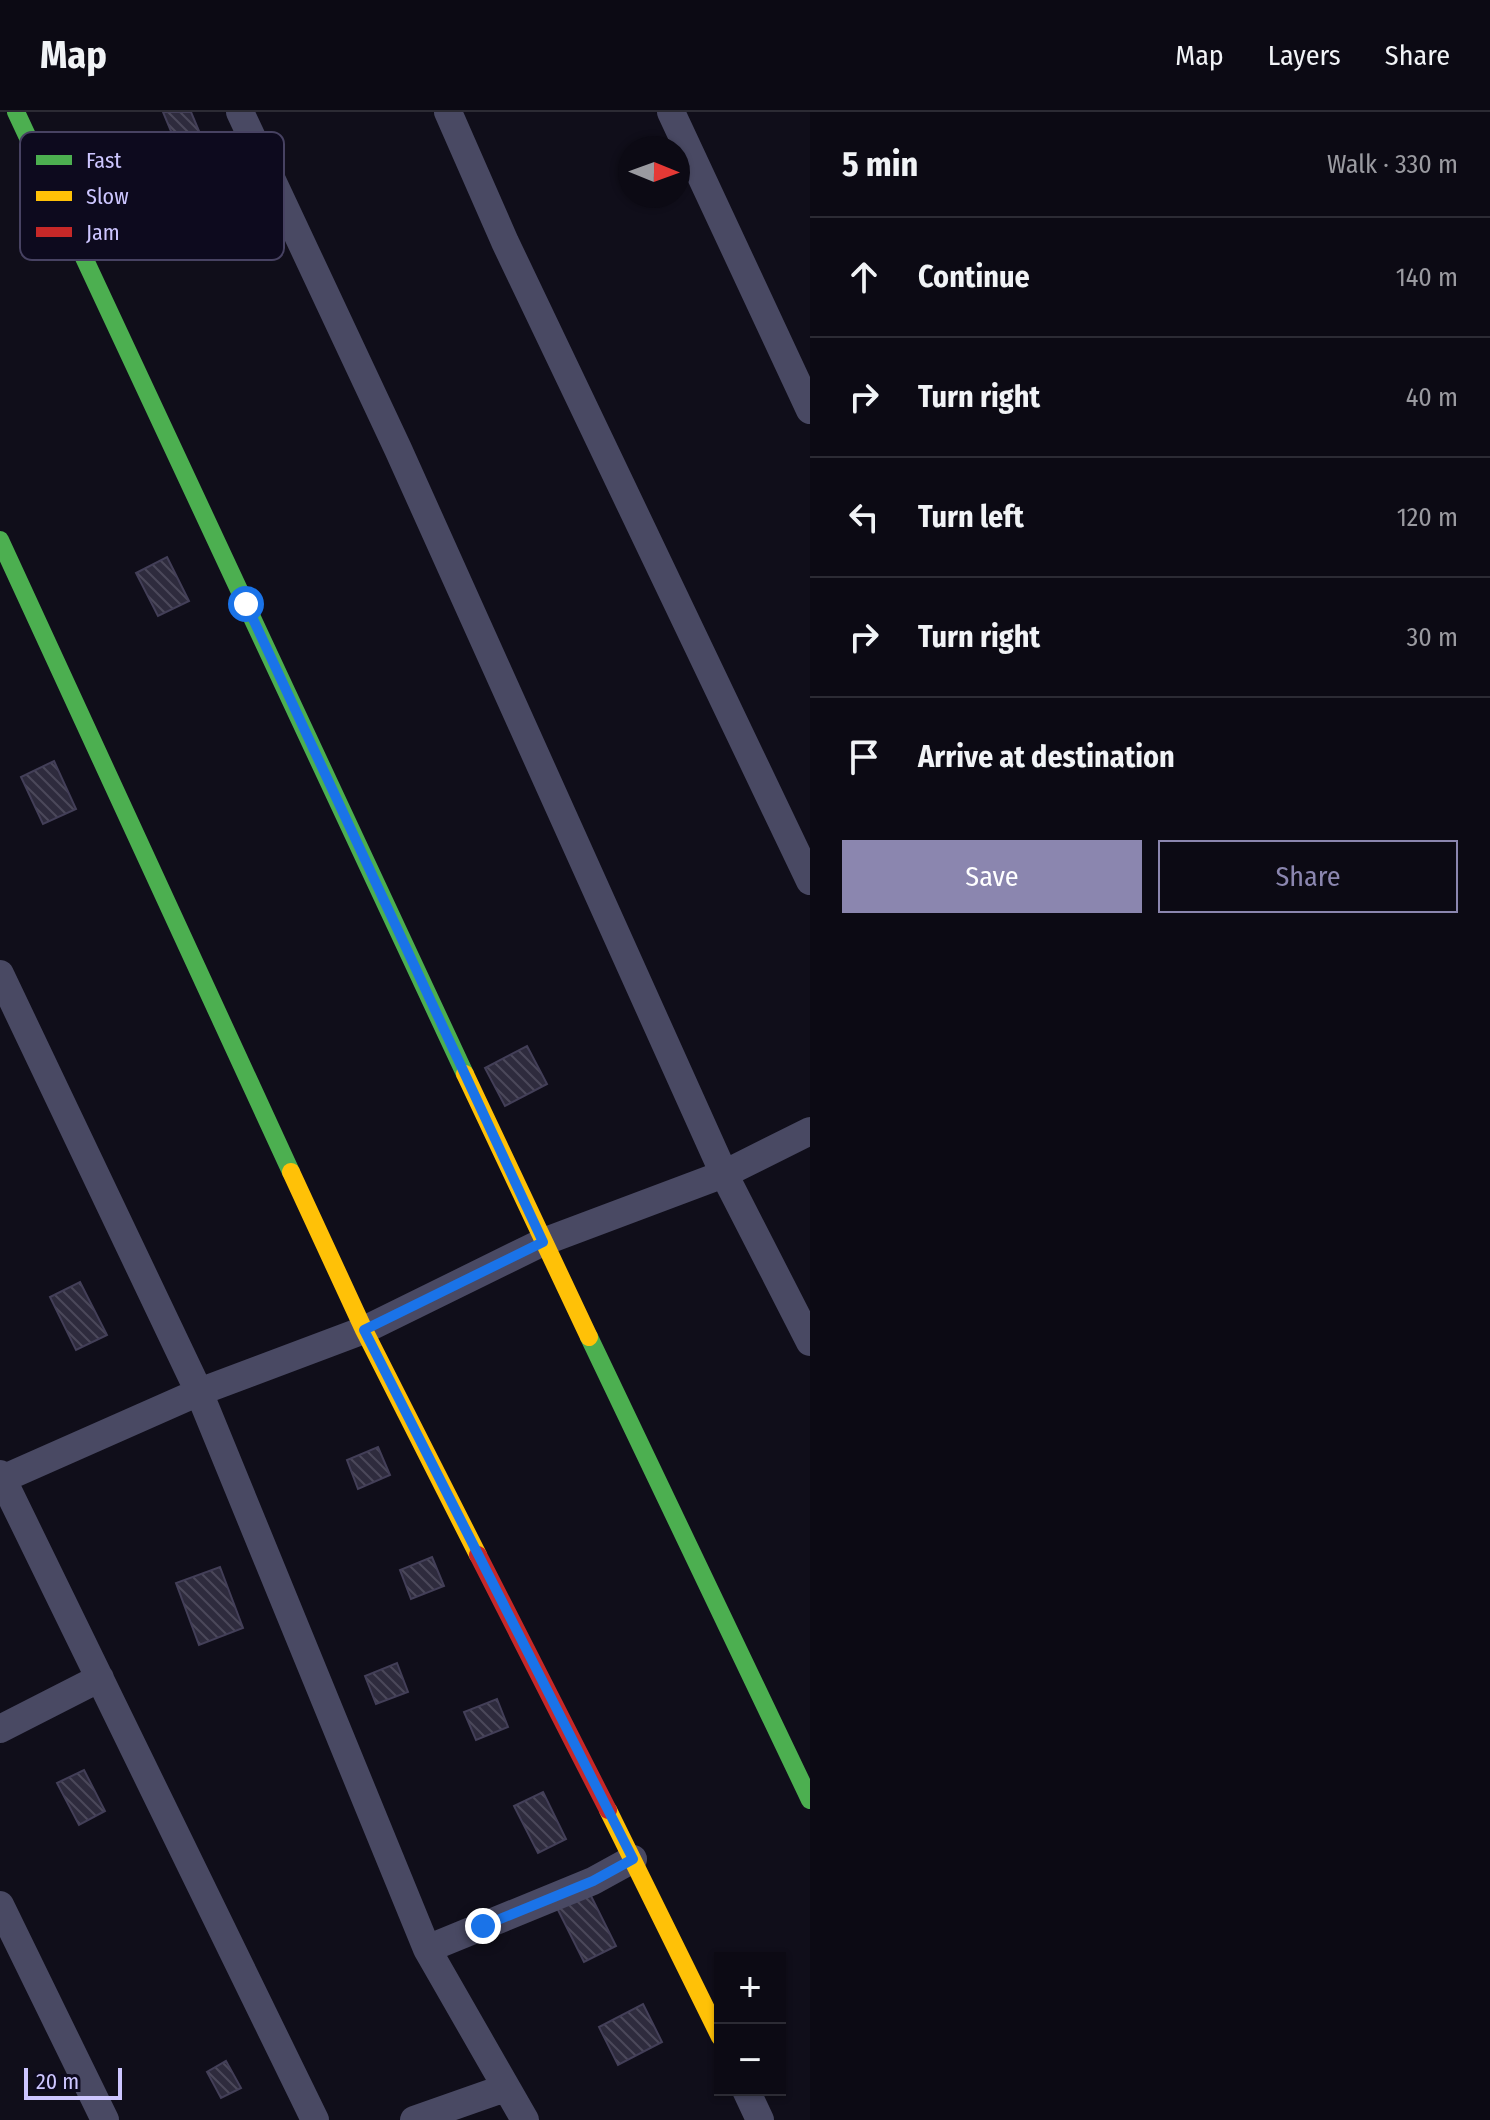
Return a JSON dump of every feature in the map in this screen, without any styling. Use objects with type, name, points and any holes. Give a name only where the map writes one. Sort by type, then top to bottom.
[{"type":"street","points":[[16,112],[25,132]]},
{"type":"street","points":[[240,112],[249,132]]},
{"type":"street","points":[[448,112],[505,242],[810,881]]},
{"type":"street","points":[[671,112],[810,410]]},
{"type":"street","points":[[284,206],[405,464],[724,1174],[810,1342]]},
{"type":"street","points":[[85,260],[543,1242],[810,1800]]},
{"type":"street","points":[[0,540],[364,1330],[714,2025]]},
{"type":"street","points":[[0,974],[199,1392],[427,1949],[525,2120]]},
{"type":"street","points":[[315,2120],[1,1478],[199,1392],[364,1330],[543,1242],[724,1174],[810,1131]]},
{"type":"street","points":[[0,1729],[100,1678]]},
{"type":"street","points":[[427,1949],[593,1881],[633,1859]]},
{"type":"street","points":[[0,1905],[105,2120]]},
{"type":"street","points":[[414,2120],[505,2088]]},
{"type":"street","points":[[749,2096],[760,2120]]},
{"type":"building","points":[[163,112],[191,112],[199,132],[171,132]]},
{"type":"building","points":[[167,557],[189,601],[158,616],[136,573]]},
{"type":"building","points":[[54,761],[76,809],[43,824],[21,777]]},
{"type":"building","points":[[527,1046],[547,1084],[505,1106],[485,1068]]},
{"type":"building","points":[[80,1282],[107,1335],[76,1350],[50,1297]]},
{"type":"building","points":[[378,1447],[390,1475],[358,1489],[347,1460]]},
{"type":"building","points":[[432,1557],[444,1586],[411,1599],[400,1570]]},
{"type":"building","points":[[220,1567],[243,1628],[199,1645],[176,1583]]},
{"type":"building","points":[[397,1663],[408,1692],[376,1704],[365,1676]]},
{"type":"building","points":[[497,1699],[508,1727],[476,1740],[464,1712]]},
{"type":"building","points":[[84,1770],[105,1811],[79,1825],[57,1783]]},
{"type":"building","points":[[543,1792],[566,1839],[538,1853],[514,1806]]},
{"type":"building","points":[[588,1890],[616,1946],[584,1962],[556,1906]]},
{"type":"building","points":[[643,2004],[662,2042],[618,2065],[599,2027]]},
{"type":"building","points":[[226,2061],[241,2088],[221,2098],[207,2072]]},
{"type":"traffic: fast","points":[[16,112],[25,132]]},
{"type":"traffic: fast","points":[[85,260],[465,1074]]},
{"type":"traffic: fast","points":[[0,540],[291,1172]]},
{"type":"traffic: fast","points":[[589,1337],[810,1800]]},
{"type":"traffic: slow","points":[[465,1074],[589,1337]]},
{"type":"traffic: slow","points":[[291,1172],[364,1330],[478,1555]]},
{"type":"traffic: slow","points":[[608,1810],[714,2025]]},
{"type":"traffic: jam","points":[[478,1555],[608,1810]]},
{"type":"route","points":[[246,604],[543,1242],[364,1330],[633,1859],[593,1881],[483,1926]]}]
